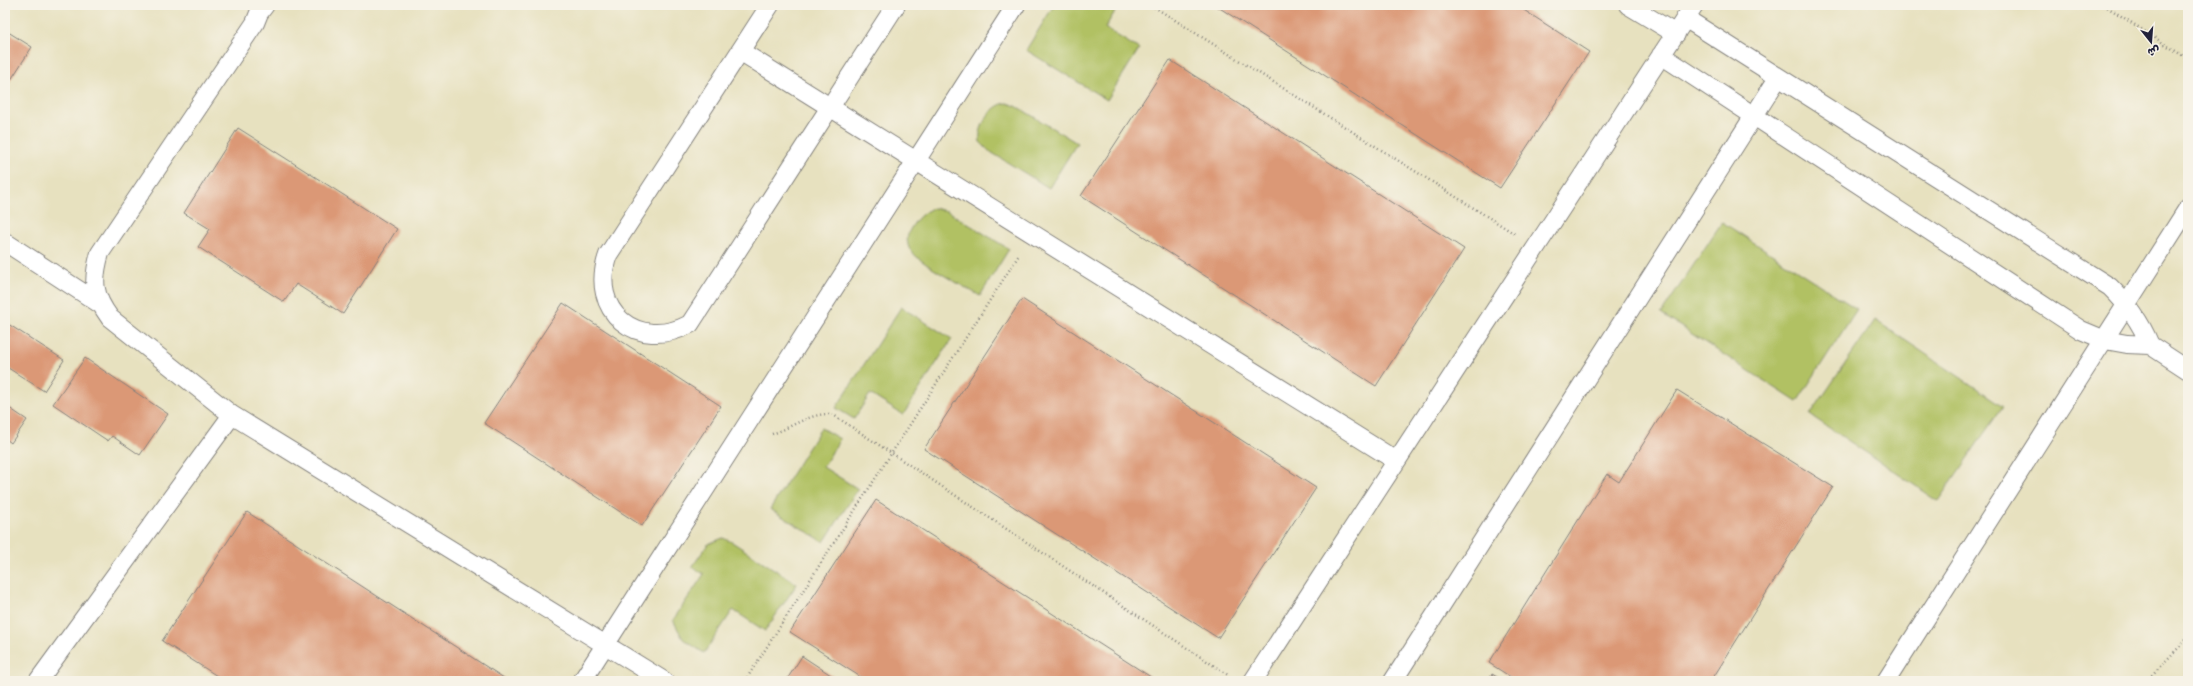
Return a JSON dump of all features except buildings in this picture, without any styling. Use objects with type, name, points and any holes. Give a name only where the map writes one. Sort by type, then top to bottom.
[{"type":"lane","points":[[265,5],[259,13],[255,23],[100,253],[95,270],[95,288],[100,304],[110,318],[232,415],[664,681]]},
{"type":"lane","points":[[770,5],[608,255],[603,268],[602,282],[605,296],[611,310],[628,326],[640,331],[665,334],[690,324],[896,5]]},
{"type":"lane","points":[[582,681],[1016,5]]},
{"type":"lane","points":[[1628,5],[1676,34]]},
{"type":"lane","points":[[1253,681],[1689,12],[1778,78],[2110,287],[2128,304],[2141,324],[2150,345]]},
{"type":"lane","points":[[740,51],[1396,460]]},
{"type":"lane","points":[[1661,56],[2080,330],[2105,340],[2127,344],[2150,345],[2188,370]]},
{"type":"lane","points":[[1393,681],[1778,78]]},
{"type":"lane","points":[[1886,681],[2188,208]]},
{"type":"lane","points":[[5,242],[100,304]]},
{"type":"lane","points":[[38,681],[232,415]]},
{"type":"path","points":[[1151,5],[1536,247]]},
{"type":"path","points":[[2104,5],[2188,59]]},
{"type":"path","points":[[745,681],[1033,234]]},
{"type":"path","points":[[746,424],[772,434],[783,430],[807,417],[819,413],[832,414],[1230,677]]},
{"type":"path","points":[[2146,681],[2188,638]]},
{"type":"green space","points":[[1054,5],[1119,5],[1105,28],[1139,49],[1107,100],[1026,50]]},
{"type":"green space","points":[[1007,103],[1016,106],[1077,143],[1049,188],[989,151],[980,142],[981,130],[986,118],[1001,104]]},
{"type":"green space","points":[[933,208],[947,211],[1009,249],[980,296],[931,267],[914,254],[909,248],[907,238],[911,228],[920,216]]},
{"type":"green space","points":[[1722,222],[1857,309],[1797,402],[1661,314]]},
{"type":"green space","points":[[901,307],[952,339],[903,415],[870,394],[854,419],[836,408]]},
{"type":"green space","points":[[1875,320],[2003,406],[1938,501],[1810,415]]},
{"type":"green space","points":[[821,428],[840,439],[823,467],[858,489],[824,542],[770,509]]},
{"type":"green space","points":[[723,538],[732,542],[797,584],[765,631],[733,610],[704,653],[683,639],[673,620],[704,574],[692,567],[708,544]]}]
